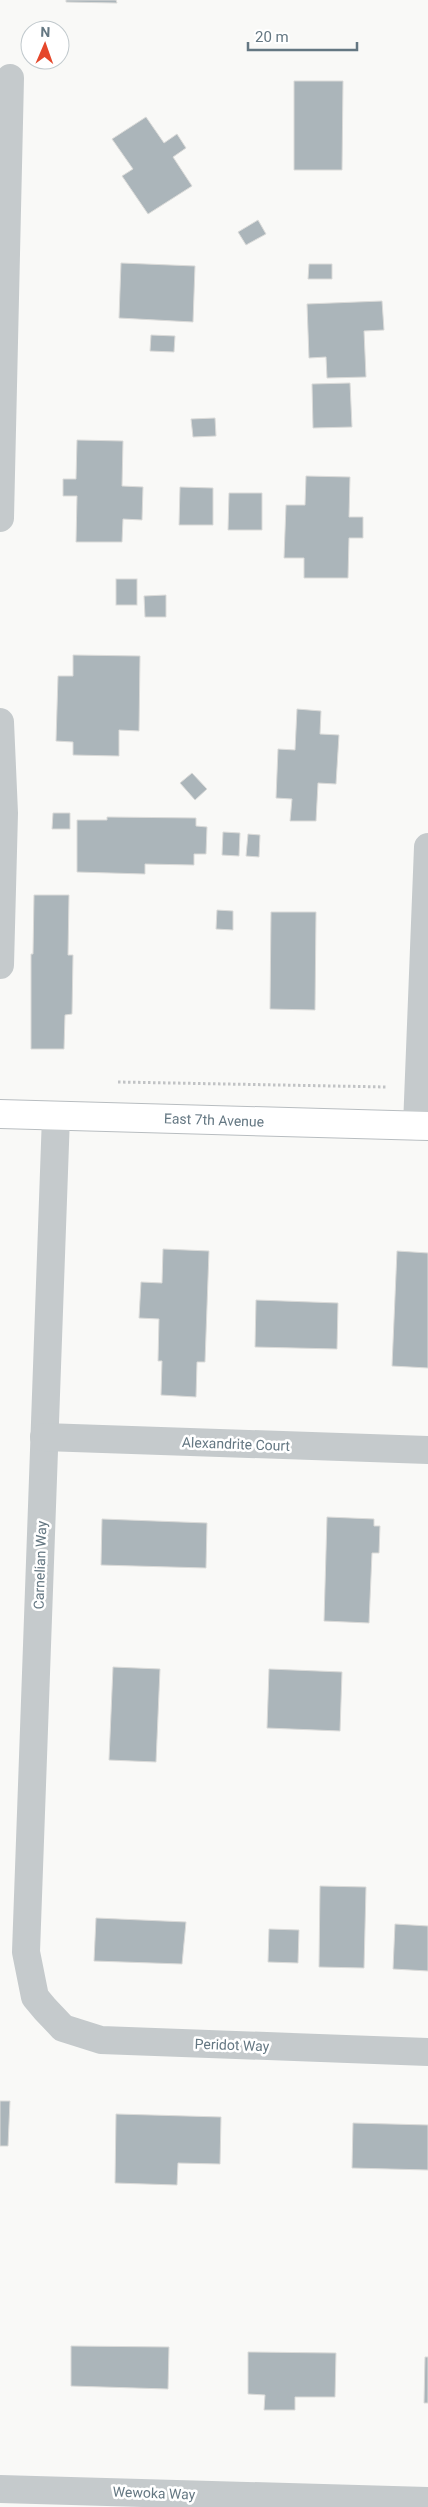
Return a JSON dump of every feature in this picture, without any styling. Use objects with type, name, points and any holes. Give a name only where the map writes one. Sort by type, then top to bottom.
[{"type":"main road","name":"East 7th Avenue","points":[[0,1114],[422,1126]]},
{"type":"street","points":[[0,518],[10,78]]},
{"type":"street","points":[[0,722],[4,813],[0,965]]},
{"type":"street","points":[[422,1126],[418,1088],[428,846]]},
{"type":"street","name":"Carnelian Way","points":[[45,2010],[35,1997],[26,1952],[56,1116]]},
{"type":"street","name":"Alexandrite Court","points":[[44,1437],[428,1450]]},
{"type":"street","name":"Peridot Way","points":[[45,2010],[64,2028],[100,2040],[428,2052]]},
{"type":"street","name":"Wewoka Way","points":[[0,2489],[62,2499],[428,2501]]},
{"type":"path","points":[[108,1082],[285,1083],[418,1088]]},
{"type":"building","points":[[66,0],[116,0],[117,3],[66,2]]},
{"type":"building","points":[[294,81],[343,81],[342,170],[294,170]]},
{"type":"building","points":[[146,117],[164,143],[177,134],[186,148],[173,157],[192,186],[148,214],[122,176],[133,169],[112,139]]},
{"type":"building","points":[[258,220],[266,234],[246,245],[238,232]]},
{"type":"building","points":[[121,263],[195,266],[193,322],[119,318]]},
{"type":"building","points":[[309,264],[332,264],[332,279],[308,279]]},
{"type":"building","points":[[382,301],[384,330],[364,331],[366,377],[327,378],[326,357],[309,358],[307,304]]},
{"type":"building","points":[[151,335],[175,336],[174,352],[150,351]]},
{"type":"building","points":[[350,383],[352,427],[313,428],[312,384]]},
{"type":"building","points":[[215,418],[216,436],[193,437],[191,419]]},
{"type":"building","points":[[77,440],[123,441],[122,486],[143,487],[142,520],[123,519],[122,542],[76,542],[77,496],[63,496],[63,479],[76,479]]},
{"type":"building","points":[[306,476],[350,477],[349,517],[363,517],[363,538],[349,538],[348,578],[304,578],[304,558],[284,558],[286,505],[305,505]]},
{"type":"building","points":[[180,487],[213,488],[213,525],[179,525]]},
{"type":"building","points":[[229,493],[262,493],[262,530],[228,530]]},
{"type":"building","points":[[116,579],[137,579],[137,605],[116,605]]},
{"type":"building","points":[[166,595],[166,617],[145,617],[144,596]]},
{"type":"building","points":[[73,655],[140,656],[139,731],[119,730],[119,756],[73,755],[73,742],[56,741],[58,676],[73,676]]},
{"type":"building","points":[[297,709],[321,711],[320,734],[339,735],[336,784],[318,783],[316,821],[290,821],[292,799],[276,798],[278,749],[295,750]]},
{"type":"building","points":[[192,773],[207,789],[195,800],[180,783]]},
{"type":"building","points":[[53,813],[70,813],[70,829],[52,829]]},
{"type":"building","points":[[107,817],[196,818],[196,826],[207,827],[206,854],[194,854],[194,865],[145,864],[145,874],[77,872],[77,820],[107,820]]},
{"type":"building","points":[[223,832],[240,833],[239,856],[222,855]]},
{"type":"building","points":[[248,834],[260,835],[259,857],[246,856]]},
{"type":"building","points":[[34,895],[69,895],[68,955],[73,955],[72,1014],[65,1015],[64,1049],[31,1049],[31,954],[33,954]]},
{"type":"building","points":[[217,910],[233,911],[233,930],[216,929]]},
{"type":"building","points":[[271,912],[316,912],[315,1010],[270,1009]]},
{"type":"building","points":[[163,1249],[209,1251],[205,1362],[197,1362],[196,1397],[161,1395],[162,1361],[158,1361],[159,1319],[139,1318],[141,1282],[162,1283]]},
{"type":"building","points":[[397,1251],[428,1253],[428,1368],[392,1366]]},
{"type":"building","points":[[256,1300],[338,1303],[337,1349],[255,1347]]},
{"type":"building","points":[[327,1517],[374,1519],[374,1526],[380,1526],[379,1553],[372,1553],[369,1623],[324,1621]]},
{"type":"building","points":[[102,1519],[207,1523],[206,1568],[101,1565]]},
{"type":"building","points":[[113,1667],[160,1669],[156,1762],[109,1760]]},
{"type":"building","points":[[269,1669],[342,1672],[340,1731],[267,1728]]},
{"type":"building","points":[[320,1886],[366,1887],[364,1968],[319,1967]]},
{"type":"building","points":[[96,1918],[186,1922],[182,1964],[94,1961]]},
{"type":"building","points":[[395,1924],[428,1926],[428,1971],[393,1969]]},
{"type":"building","points":[[269,1929],[299,1930],[298,1963],[268,1962]]},
{"type":"building","points":[[0,2101],[10,2101],[8,2146],[0,2146]]},
{"type":"building","points":[[116,2114],[221,2117],[220,2164],[178,2163],[177,2185],[115,2183]]},
{"type":"building","points":[[353,2123],[428,2125],[428,2170],[352,2168]]},
{"type":"building","points":[[71,2346],[169,2347],[168,2389],[71,2386]]},
{"type":"building","points":[[248,2352],[336,2353],[335,2397],[295,2397],[295,2410],[264,2410],[265,2395],[248,2394]]},
{"type":"building","points":[[425,2357],[428,2357],[428,2403],[424,2403]]}]
